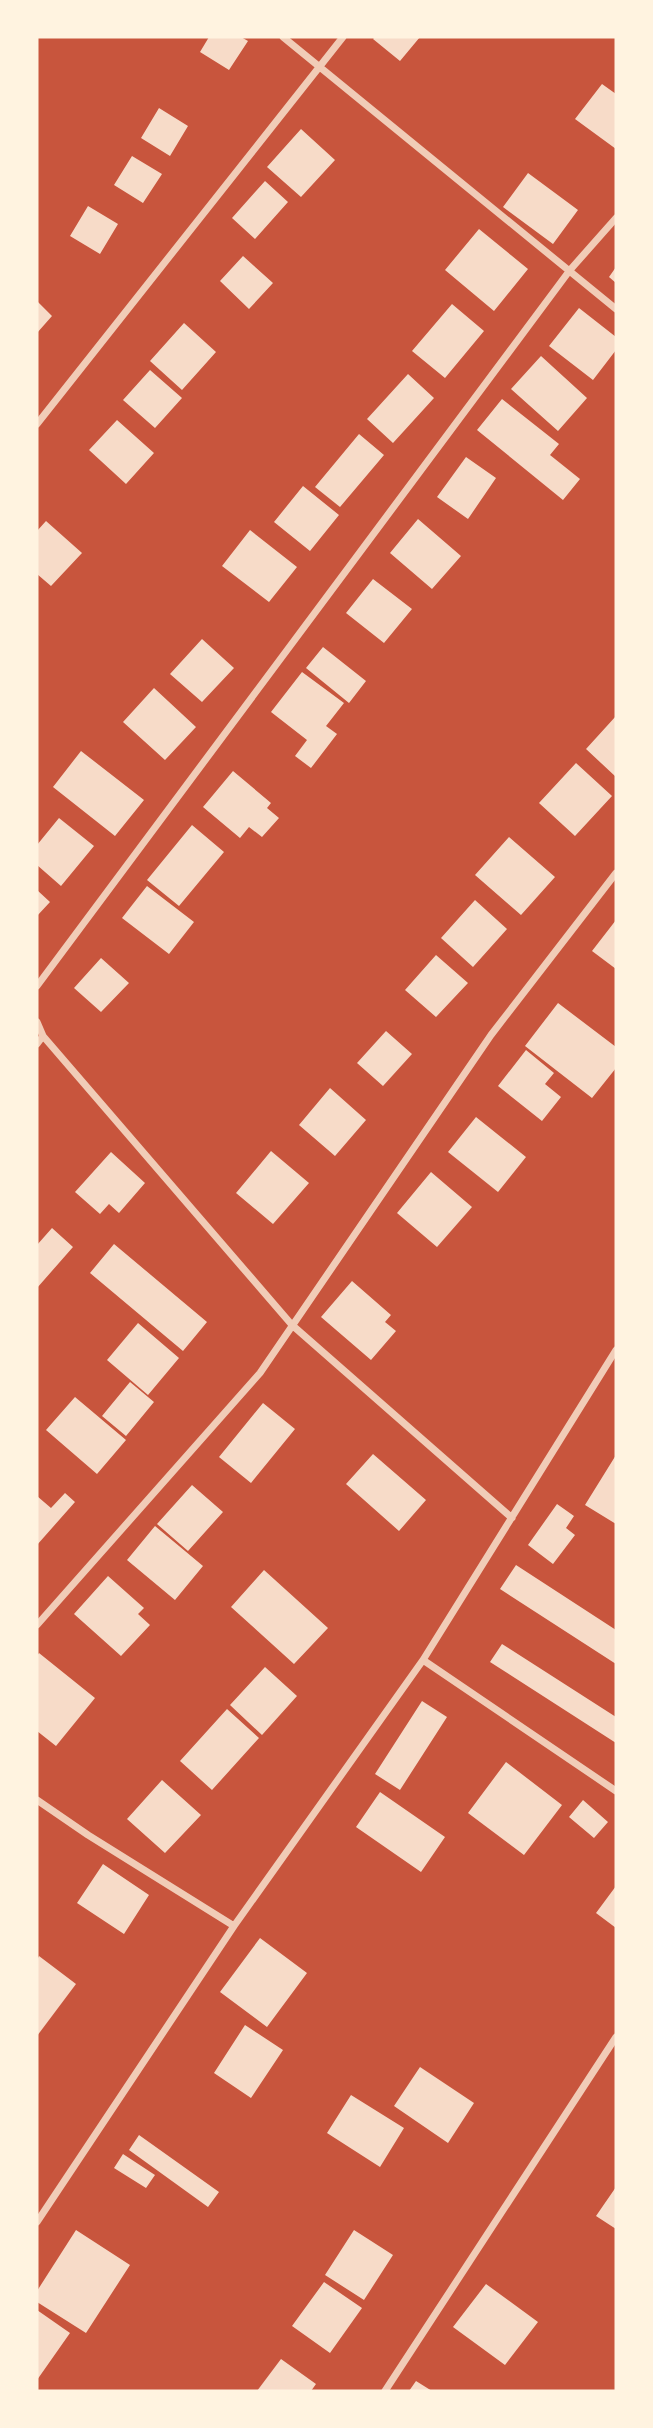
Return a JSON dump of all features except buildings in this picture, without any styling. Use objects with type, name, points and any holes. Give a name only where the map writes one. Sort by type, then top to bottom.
[{"type":"street","points":[[283,37],[616,309]]},
{"type":"street","points":[[37,424],[318,65],[343,37]]},
{"type":"street","points":[[37,986],[570,270],[616,218]]},
{"type":"street","points":[[37,1625],[260,1373],[491,1035],[616,873]]},
{"type":"street","points":[[37,1022],[43,1036],[292,1325],[512,1518]]},
{"type":"street","points":[[37,1044],[43,1036]]},
{"type":"street","points":[[37,2222],[234,1926],[423,1660],[616,1350]]},
{"type":"street","points":[[423,1660],[616,1791]]},
{"type":"street","points":[[37,1800],[234,1926]]},
{"type":"street","points":[[385,2391],[616,2036]]}]
